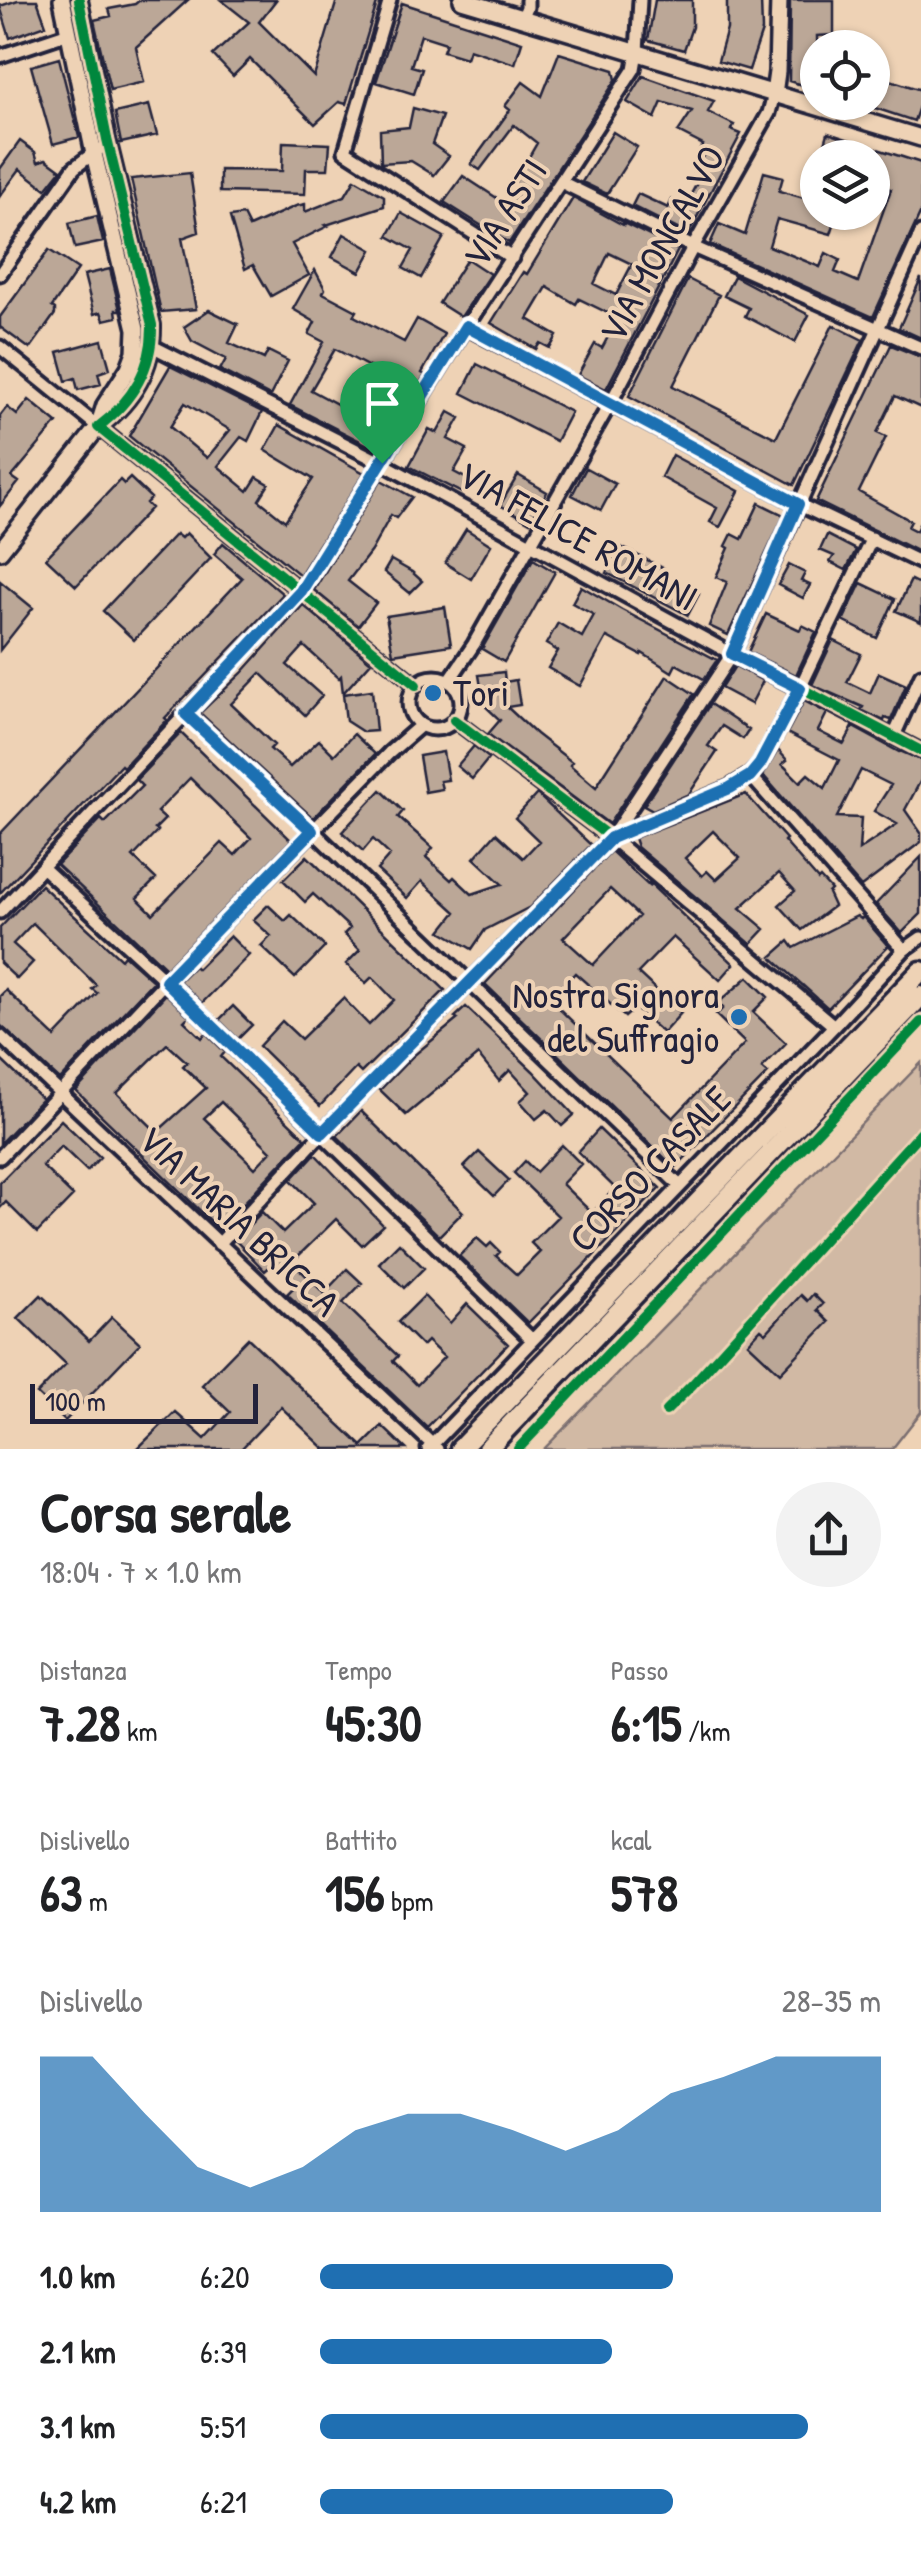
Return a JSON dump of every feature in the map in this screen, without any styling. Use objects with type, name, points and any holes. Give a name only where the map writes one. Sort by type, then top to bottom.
[{"type":"main road","name":"CORSO CASALE","points":[[460,1449],[921,971]]},
{"type":"main road","name":"CORSO CASALE","points":[[487,1449],[921,996]]},
{"type":"street","points":[[62,0],[136,330],[130,368],[104,405],[98,427]]},
{"type":"street","points":[[0,551],[98,427],[117,413],[148,363],[152,346],[152,325],[78,0]]},
{"type":"street","points":[[390,0],[345,152],[512,258]]},
{"type":"street","points":[[462,0],[921,138]]},
{"type":"street","points":[[522,19],[527,0]]},
{"type":"street","points":[[637,52],[640,0]]},
{"type":"street","points":[[774,94],[779,0]]},
{"type":"street","points":[[0,56],[69,33]]},
{"type":"street","name":"VIA ASTI","points":[[0,912],[301,591],[466,326],[634,68],[637,52]]},
{"type":"street","name":"VIA MONCALVO","points":[[449,681],[474,644],[611,402],[769,112],[774,94]]},
{"type":"street","points":[[0,274],[74,168],[107,139]]},
{"type":"street","points":[[561,182],[921,348]]},
{"type":"street","points":[[220,1244],[322,1133],[611,838],[732,654],[921,232]]},
{"type":"street","points":[[466,326],[798,504],[921,563]]},
{"type":"street","name":"VIA FELICE ROMANI","points":[[152,346],[382,463],[732,654],[921,751]]},
{"type":"street","points":[[0,347],[416,685]]},
{"type":"street","points":[[611,838],[750,776],[800,688],[872,538]]},
{"type":"street","points":[[894,736],[921,675]]},
{"type":"street","points":[[429,677],[449,681],[460,698],[461,706],[454,720],[438,728],[421,725],[414,719],[410,694],[429,677]]},
{"type":"street","points":[[186,714],[680,1186]]},
{"type":"street","points":[[454,720],[611,838],[834,1026]]},
{"type":"street","points":[[0,1157],[388,753],[421,725]]},
{"type":"street","points":[[750,776],[904,950]]},
{"type":"street","points":[[42,867],[166,981],[531,1339]]},
{"type":"street","name":"CORSO CASALE","points":[[432,1448],[531,1339],[904,950],[921,941]]},
{"type":"street","name":"VIA MARIA BRICCA","points":[[0,1036],[432,1448]]},
{"type":"shaded area","points":[[921,1063],[921,1412],[892,1449],[544,1449]]},
{"type":"building","points":[[18,0],[37,0],[46,25],[10,38],[0,6]]},
{"type":"building","points":[[140,0],[188,0],[136,47],[144,82],[110,90],[94,20],[111,16],[109,9]]},
{"type":"building","points":[[221,0],[276,0],[259,22],[314,77],[337,0],[378,0],[346,104],[339,102],[315,124],[250,59],[233,76],[213,55],[249,22]]},
{"type":"building","points":[[655,0],[692,0],[692,27],[684,50],[648,40]]},
{"type":"building","points":[[727,0],[761,0],[762,31],[749,70],[718,61],[727,29]]},
{"type":"building","points":[[790,0],[834,0],[834,30],[800,30],[800,84],[789,81]]},
{"type":"building","points":[[402,3],[522,42],[515,64],[469,49],[466,58],[443,51],[446,43],[421,35],[411,66],[422,69],[414,94],[376,82]]},
{"type":"building","points":[[559,53],[614,70],[616,80],[509,243],[444,202],[463,176],[503,202],[537,143],[514,125],[480,170],[471,164],[510,110],[505,106],[523,82],[542,96]]},
{"type":"building","points":[[59,58],[79,137],[53,144],[31,66]]},
{"type":"building","points":[[643,76],[714,101],[708,112],[734,125],[731,130],[741,134],[688,234],[632,206],[638,194],[668,208],[672,200],[684,207],[697,183],[691,179],[705,152],[700,150],[703,145],[678,132],[692,111],[662,102],[655,118],[627,102]]},
{"type":"building","points":[[890,80],[921,90],[914,121],[890,113]]},
{"type":"building","points":[[149,105],[157,135],[121,143],[115,113]]},
{"type":"building","points":[[413,108],[442,116],[432,144],[449,156],[434,175],[411,161],[381,163],[380,130],[409,127]]},
{"type":"building","points":[[613,132],[637,147],[607,194],[582,182]]},
{"type":"building","points":[[828,133],[850,140],[826,140]]},
{"type":"building","points":[[20,141],[35,152],[38,162],[46,159],[61,170],[46,189],[20,169],[0,196],[0,169]]},
{"type":"building","points":[[283,142],[330,144],[328,169],[306,169],[305,194],[220,192],[220,170],[282,171]]},
{"type":"building","points":[[890,153],[921,163],[921,212],[873,317],[710,244],[719,224],[745,235],[764,172],[783,177],[779,191],[800,197],[800,225],[777,219],[769,246],[820,267],[826,253],[840,260],[835,272],[858,282],[876,230],[890,230]]},
{"type":"building","points":[[190,173],[199,232],[182,238],[196,309],[161,312],[131,179]]},
{"type":"building","points":[[355,179],[384,196],[384,206],[326,225],[292,244],[309,275],[271,296],[253,265],[245,269],[230,217],[243,215],[249,227],[296,206],[305,204],[305,212],[345,196]]},
{"type":"building","points":[[573,198],[678,250],[606,389],[578,375],[595,344],[602,348],[618,318],[579,299],[576,304],[547,287],[528,319],[557,336],[550,348],[540,343],[536,349],[491,323],[523,272],[527,274]],"holes":[[[609,253],[632,264],[616,295],[594,284]]]},
{"type":"building","points":[[401,213],[444,237],[421,278],[403,268],[413,250],[388,236]]},
{"type":"building","points":[[97,216],[103,242],[75,248],[69,223]]},
{"type":"building","points":[[344,234],[372,250],[360,272],[332,257]]},
{"type":"building","points":[[49,250],[78,269],[52,307],[55,314],[30,349],[0,327],[0,317]]},
{"type":"building","points":[[467,259],[490,274],[461,317],[439,303]]},
{"type":"building","points":[[110,269],[120,310],[116,310],[117,317],[104,320],[101,312],[94,314],[84,275]]},
{"type":"building","points":[[315,270],[325,289],[323,293],[357,311],[354,316],[404,342],[417,319],[444,334],[422,373],[425,375],[378,450],[290,405],[324,342],[309,334],[315,322],[293,309]],"holes":[[[335,349],[388,377],[383,386],[392,391],[370,428],[311,390]]]},
{"type":"building","points":[[734,276],[809,315],[795,342],[745,316],[749,308],[724,296]]},
{"type":"building","points":[[921,278],[921,338],[899,328]]},
{"type":"building","points":[[688,279],[719,295],[673,386],[776,438],[833,325],[863,340],[794,485],[629,396]]},
{"type":"building","points":[[209,310],[238,324],[229,343],[264,359],[268,351],[288,361],[270,396],[220,370],[226,359],[192,341],[184,327]]},
{"type":"building","points":[[102,340],[110,369],[98,373],[101,384],[78,390],[75,378],[66,381],[58,352]]},
{"type":"building","points":[[891,345],[921,357],[921,408],[895,396],[877,433],[886,437],[859,492],[911,521],[908,527],[916,531],[921,520],[921,553],[816,501]]},
{"type":"building","points":[[477,364],[571,412],[556,441],[462,393]]},
{"type":"building","points":[[170,366],[262,412],[248,441],[241,437],[218,466],[248,491],[257,477],[269,484],[259,500],[285,521],[313,479],[265,450],[279,425],[364,473],[300,575],[129,436]],"holes":[[[185,403],[230,430],[207,458],[170,427]]]},
{"type":"building","points":[[29,400],[57,423],[12,477],[19,482],[0,506],[0,416],[7,407],[17,415]]},
{"type":"building","points":[[449,412],[460,418],[448,439],[467,449],[454,472],[469,480],[462,493],[409,466],[429,429],[437,433]]},
{"type":"building","points":[[672,455],[739,491],[720,527],[710,522],[717,508],[661,477]]},
{"type":"building","points":[[586,468],[615,484],[601,510],[572,495]]},
{"type":"building","points":[[518,475],[547,492],[530,522],[500,505]]},
{"type":"building","points":[[130,478],[151,498],[146,503],[151,508],[76,586],[46,558],[120,480],[124,484]]},
{"type":"building","points":[[381,480],[412,497],[396,518],[391,515],[348,581],[376,603],[358,626],[314,590]]},
{"type":"building","points":[[759,503],[784,515],[728,635],[709,626],[727,582],[716,577],[732,534],[742,539]]},
{"type":"building","points":[[466,529],[491,545],[471,579],[445,563]]},
{"type":"building","points":[[186,533],[211,558],[134,640],[103,611],[176,534],[181,538]]},
{"type":"building","points":[[827,535],[856,550],[846,570],[830,562],[834,556],[820,550]]},
{"type":"building","points":[[223,543],[283,594],[0,893],[0,834],[242,578],[214,554]]},
{"type":"building","points":[[621,547],[665,569],[662,575],[699,594],[688,615],[607,573]]},
{"type":"building","points":[[533,559],[555,572],[504,662],[482,649]]},
{"type":"building","points":[[391,560],[422,581],[410,593],[384,572]]},
{"type":"building","points":[[789,565],[805,573],[801,581],[810,585],[803,598],[778,585]]},
{"type":"building","points":[[911,580],[921,585],[921,622],[896,611]]},
{"type":"building","points":[[0,581],[33,608],[0,650]]},
{"type":"building","points":[[861,583],[895,599],[877,638],[843,621]]},
{"type":"building","points":[[581,586],[717,660],[704,679],[676,664],[672,672],[607,637],[580,686],[548,668],[558,651],[546,644],[558,623],[582,637],[594,615],[572,603]]},
{"type":"building","points":[[303,605],[371,662],[343,693],[341,676],[304,646],[287,665],[322,696],[305,715],[261,673],[231,704],[274,745],[270,749],[290,767],[319,740],[334,755],[354,734],[375,754],[313,818],[200,713]]},
{"type":"building","points":[[445,607],[451,645],[393,654],[386,616]]},
{"type":"building","points":[[766,614],[800,630],[802,625],[816,632],[796,675],[748,652]]},
{"type":"building","points":[[833,640],[861,654],[847,682],[870,693],[879,673],[906,685],[891,720],[884,721],[861,710],[863,707],[812,685]]},
{"type":"building","points":[[735,666],[763,681],[751,704],[721,688]]},
{"type":"building","points":[[504,672],[505,682],[516,680],[520,705],[507,707],[596,787],[667,676],[694,694],[609,824],[488,734],[500,720],[484,705],[479,675]]},
{"type":"building","points":[[372,690],[376,731],[363,732],[346,721],[343,694]]},
{"type":"building","points":[[804,701],[827,713],[818,731],[844,744],[853,727],[921,760],[921,780],[905,810],[921,833],[921,842],[861,887],[763,775],[778,750],[787,760],[782,764],[800,782],[808,774],[825,788],[839,760],[787,733]],"holes":[[[861,770],[891,785],[874,811],[897,824],[859,850],[861,818],[837,817]]]},
{"type":"building","points":[[710,704],[749,730],[743,739],[722,726],[708,746],[717,752],[689,794],[653,810],[644,805]]},
{"type":"building","points":[[181,733],[291,840],[166,968],[57,865],[101,819],[105,823],[142,786],[136,780]],"holes":[[[190,778],[251,838],[235,855],[222,843],[153,914],[137,898],[156,879],[133,857],[165,819],[157,812]]]},
{"type":"building","points":[[474,746],[489,758],[472,779],[457,766]]},
{"type":"building","points":[[443,752],[448,780],[440,781],[442,789],[425,792],[419,756]]},
{"type":"building","points":[[381,790],[403,811],[398,817],[433,848],[426,857],[472,894],[502,884],[474,858],[496,833],[523,858],[539,841],[515,818],[537,794],[591,845],[530,907],[485,930],[472,949],[441,931],[456,912],[422,881],[407,898],[377,870],[390,855],[373,839],[363,851],[342,832]]},
{"type":"building","points":[[746,794],[818,880],[831,890],[828,893],[834,906],[802,930],[779,905],[795,891],[779,873],[740,908],[765,929],[751,944],[637,847],[634,838]],"holes":[[[713,831],[740,858],[716,880],[707,871],[702,876],[685,858]]]},
{"type":"building","points":[[611,851],[734,964],[720,980],[673,937],[638,973],[681,1013],[663,1033],[635,1008],[625,1017],[575,973],[550,1000],[673,1118],[745,1043],[716,1015],[723,1008],[718,1003],[748,977],[768,997],[753,1012],[786,1043],[762,1068],[768,1073],[675,1168],[485,984]],"holes":[[[610,889],[639,916],[593,965],[563,938]]]},
{"type":"building","points":[[307,856],[445,990],[361,1073],[356,1068],[320,1106],[259,1046],[282,1021],[301,1039],[343,998],[369,1025],[394,1000],[372,977],[366,983],[346,964],[360,950],[344,934],[350,928],[313,894],[305,902],[283,880]]},
{"type":"building","points":[[921,857],[921,914],[902,933],[876,904]]},
{"type":"building","points":[[41,885],[121,959],[124,955],[153,981],[60,1080],[0,1025],[0,996],[6,990],[55,1037],[97,993],[92,989],[96,985],[33,923],[13,944],[33,962],[17,979],[0,963],[0,928]]},
{"type":"building","points":[[268,905],[285,921],[291,915],[325,947],[295,978],[261,946],[271,936],[253,920]]},
{"type":"building","points":[[857,916],[863,917],[888,946],[828,1008],[771,957],[789,941],[794,948]]},
{"type":"building","points":[[230,936],[249,955],[202,1003],[179,981]]},
{"type":"building","points":[[166,994],[189,1016],[184,1021],[202,1038],[206,1033],[225,1052],[221,1057],[305,1138],[219,1229],[76,1091]],"holes":[[[167,1044],[187,1062],[183,1066],[206,1088],[157,1132],[117,1093]],[[221,1102],[271,1151],[255,1168],[204,1118]]]},
{"type":"building","points":[[233,1006],[252,1025],[238,1039],[219,1020]]},
{"type":"building","points":[[466,1007],[574,1115],[562,1126],[547,1110],[536,1119],[520,1101],[530,1092],[510,1070],[499,1081],[478,1055],[406,1115],[380,1090],[458,1019],[455,1017]]},
{"type":"building","points":[[0,1059],[42,1099],[0,1143]]},
{"type":"building","points":[[361,1111],[463,1212],[439,1236],[337,1136]]},
{"type":"building","points":[[61,1120],[100,1157],[87,1171],[61,1146],[42,1166],[73,1196],[37,1233],[6,1202],[0,1208],[0,1182]]},
{"type":"building","points":[[599,1129],[660,1188],[528,1323],[459,1256],[477,1238],[487,1247],[491,1243],[500,1252],[496,1256],[517,1275],[540,1252],[531,1243],[558,1216],[514,1173],[525,1161],[536,1172],[562,1145],[581,1164],[562,1184],[592,1213],[615,1188],[578,1152]]},
{"type":"building","points":[[479,1152],[509,1180],[494,1196],[464,1167]]},
{"type":"building","points":[[315,1154],[383,1225],[362,1245],[336,1219],[292,1262],[324,1293],[347,1269],[362,1283],[343,1303],[398,1356],[393,1361],[417,1385],[444,1357],[427,1341],[422,1346],[398,1322],[424,1296],[450,1323],[467,1304],[508,1344],[427,1427],[287,1294],[297,1284],[275,1262],[265,1271],[235,1240],[262,1212],[283,1233],[314,1203],[291,1180]]},
{"type":"building","points":[[399,1243],[424,1268],[404,1288],[379,1263]]},
{"type":"building","points":[[813,1294],[823,1304],[817,1310],[829,1322],[780,1373],[748,1343],[761,1329],[766,1333],[801,1295],[807,1301]]},
{"type":"building","points":[[41,1295],[89,1341],[112,1317],[140,1343],[65,1421],[37,1394],[66,1364],[18,1318]]},
{"type":"building","points":[[248,1338],[362,1446],[382,1426],[406,1449],[325,1449],[281,1407],[241,1449],[137,1449],[175,1412],[205,1439],[230,1412],[202,1385]]},
{"type":"cycle path","points":[[79,0],[107,139],[152,325],[149,355],[138,382],[121,406],[98,427]]},
{"type":"cycle path","points":[[98,427],[416,685]]},
{"type":"cycle path","points":[[454,720],[611,838],[713,795],[749,775],[771,747],[800,688],[921,751]]},
{"type":"cycle path","points":[[518,1449],[921,1022]]},
{"type":"cycle path","points":[[666,1411],[921,1132]]},
{"type":"place","name":"Tori","points":[[433,693]]},
{"type":"place","name":"Nostra Signora del Suffragio","points":[[739,1017]]},
{"type":"route","points":[[466,326],[611,402],[798,504],[732,654],[800,688],[750,776],[611,838],[322,1133],[166,981],[312,831],[186,714],[301,591],[382,463],[466,326]]}]
